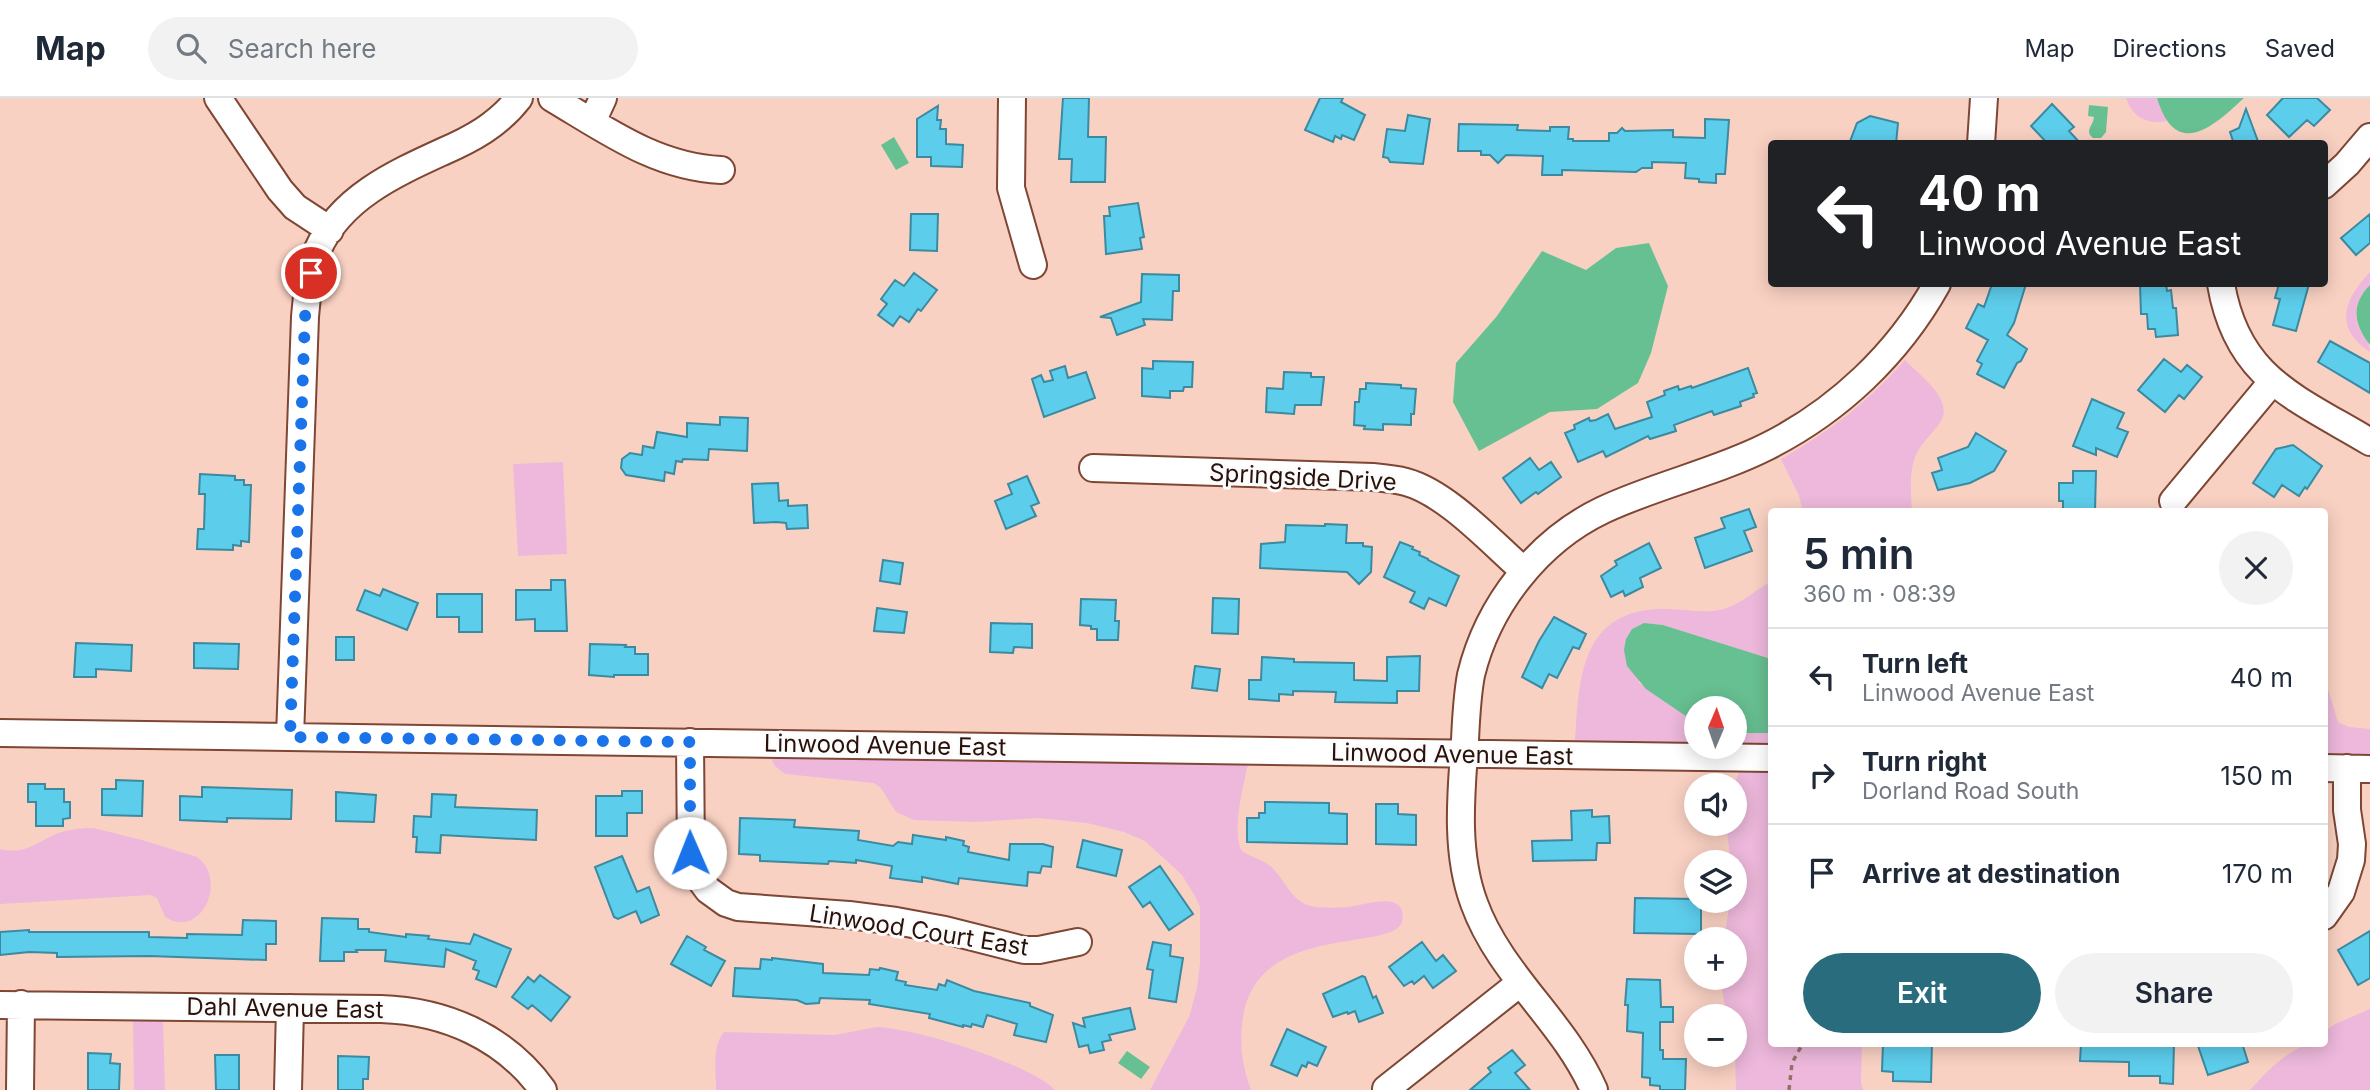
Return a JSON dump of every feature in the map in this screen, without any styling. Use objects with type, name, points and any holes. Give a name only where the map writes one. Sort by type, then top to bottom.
[{"type":"street","points":[[218,98],[280,190],[295,207],[330,230]]},
{"type":"street","points":[[290,737],[305,317],[311,273],[318,249],[351,205],[373,187],[396,173],[475,137],[507,113],[519,98]]},
{"type":"street","points":[[552,98],[598,110],[652,155],[679,164],[721,170]]},
{"type":"street","points":[[1012,98],[1011,188],[1033,265]]},
{"type":"street","points":[[1981,140],[1984,98]]},
{"type":"street","points":[[2328,181],[2370,137]]},
{"type":"street","points":[[1594,1090],[1573,1050],[1520,983],[1487,934],[1469,886],[1462,836],[1467,703],[1474,664],[1493,616],[1524,571],[1555,541],[1598,512],[1738,460],[1810,422],[1859,383],[1883,359],[1916,318],[1935,287]]},
{"type":"street","points":[[2222,287],[2236,337],[2253,363],[2272,382],[2370,442]]},
{"type":"street","points":[[2173,501],[2272,382]]},
{"type":"street","name":"Springside Drive","points":[[1093,468],[1373,477],[1407,482],[1445,503],[1524,571]]},
{"type":"street","name":"Linwood Avenue East","points":[[0,733],[1768,758]]},
{"type":"street","name":"Linwood Court East","points":[[690,742],[691,858],[704,886],[726,903],[744,909],[896,921],[1024,950],[1039,950],[1078,942]]},
{"type":"street","points":[[2328,910],[2341,892],[2351,860],[2347,768]]},
{"type":"street","points":[[1386,1089],[1520,983]]},
{"type":"street","points":[[10,1005],[20,1090]]},
{"type":"street","name":"Dahl Avenue East","points":[[10,1005],[417,1012],[452,1021],[484,1037],[523,1066],[544,1090]]},
{"type":"street","points":[[288,1090],[290,1008]]},
{"type":"path","points":[[1789,1090],[1792,1063],[1801,1047]]},
{"type":"shaded area","points":[[2126,98],[2157,98],[2168,121],[2147,121],[2133,111]]},
{"type":"shaded area","points":[[2157,98],[2244,98],[2208,127],[2185,133],[2174,129],[2165,117]]},
{"type":"shaded area","points":[[2089,105],[2108,107],[2106,132],[2101,138],[2093,138],[2089,133],[2094,117],[2088,116]]},
{"type":"shaded area","points":[[894,137],[909,163],[896,170],[881,145]]},
{"type":"shaded area","points":[[1649,243],[1668,286],[1651,353],[1638,383],[1597,409],[1550,412],[1479,451],[1453,402],[1456,363],[1497,316],[1542,251],[1586,270],[1616,248]]},
{"type":"shaded area","points":[[2370,272],[2370,285],[2359,301],[2356,319],[2370,352],[2358,343],[2351,333],[2346,313],[2354,293]]},
{"type":"shaded area","points":[[2370,285],[2370,345],[2360,330],[2356,315],[2359,300]]},
{"type":"shaded area","points":[[1905,360],[1933,388],[1943,404],[1941,421],[1920,447],[1913,463],[1912,508],[1802,508],[1781,459],[1847,415]]},
{"type":"shaded area","points":[[563,462],[567,554],[518,556],[513,464]]},
{"type":"shaded area","points":[[1768,584],[1768,658],[1663,625],[1644,623],[1632,629],[1639,683],[1684,715],[1684,744],[1575,742],[1582,675],[1588,655],[1611,624],[1631,614],[1656,609],[1704,611],[1727,608]]},
{"type":"shaded area","points":[[1644,623],[1663,625],[1768,658],[1768,733],[1747,733],[1747,696],[1684,696],[1684,715],[1646,689],[1627,666],[1624,650],[1632,629]]},
{"type":"shaded area","points":[[2328,689],[2338,722],[2349,727],[2370,729],[2370,756],[2328,755]]},
{"type":"shaded area","points":[[1747,733],[1768,733],[1768,745],[1747,744]]},
{"type":"shaded area","points":[[770,756],[1248,764],[1238,820],[1241,850],[1269,865],[1294,896],[1307,905],[1339,908],[1390,902],[1401,908],[1402,921],[1394,930],[1377,936],[1298,953],[1273,966],[1254,987],[1243,1017],[1241,1036],[1243,1063],[1251,1090],[1150,1090],[1189,1017],[1197,988],[1200,907],[1182,875],[1145,841],[1124,832],[1087,823],[1038,818],[976,822],[914,820],[896,812],[881,788],[874,783],[785,774],[775,766]]},
{"type":"shaded area","points":[[1739,772],[1768,772],[1768,1047],[1862,1047],[1863,1090],[1736,1090],[1735,1067],[1747,1067],[1747,1004],[1725,1004],[1722,990],[1747,990],[1747,927],[1726,927],[1728,913],[1747,913],[1747,850],[1729,850],[1728,836],[1747,836],[1747,773]]},
{"type":"shaded area","points":[[93,828],[197,857],[206,867],[210,879],[210,892],[200,914],[190,920],[178,922],[165,917],[157,898],[150,895],[0,904],[0,849],[19,850],[65,831]]},
{"type":"shaded area","points":[[2370,1009],[2370,1090],[2250,1090],[2282,1058],[2292,1052],[2302,1047],[2328,1047],[2328,1029]]},
{"type":"shaded area","points":[[133,1019],[163,1019],[165,1090],[134,1090]]},
{"type":"shaded area","points":[[876,1027],[916,1033],[970,1049],[1022,1069],[1055,1090],[716,1090],[716,1051],[724,1032],[835,1035]]},
{"type":"shaded area","points":[[1127,1051],[1150,1067],[1141,1079],[1118,1063]]},
{"type":"building","points":[[1063,98],[1089,98],[1088,137],[1106,137],[1105,182],[1071,182],[1072,159],[1059,159]]},
{"type":"building","points":[[1320,98],[1343,98],[1341,102],[1365,115],[1354,140],[1342,135],[1341,139],[1335,136],[1333,142],[1305,130]]},
{"type":"building","points":[[2283,98],[2317,98],[2330,110],[2314,126],[2307,120],[2289,137],[2267,115]]},
{"type":"building","points":[[2052,104],[2074,127],[2069,131],[2077,140],[2044,140],[2031,126]]},
{"type":"building","points":[[938,106],[937,120],[941,120],[940,129],[946,129],[946,144],[963,145],[962,167],[931,166],[931,157],[917,157],[917,119]]},
{"type":"building","points":[[2246,109],[2258,140],[2233,140],[2230,132],[2239,128]]},
{"type":"building","points":[[1408,115],[1430,119],[1423,164],[1390,162],[1383,157],[1387,129],[1405,131]]},
{"type":"building","points":[[1870,116],[1898,123],[1896,140],[1851,140],[1857,123]]},
{"type":"building","points":[[1705,119],[1729,120],[1725,174],[1716,174],[1716,183],[1685,178],[1686,163],[1652,162],[1652,168],[1642,168],[1636,172],[1562,170],[1562,175],[1542,175],[1543,156],[1506,155],[1498,163],[1490,155],[1481,155],[1481,151],[1458,151],[1459,124],[1518,125],[1517,130],[1550,131],[1550,127],[1569,127],[1568,139],[1573,141],[1609,141],[1609,133],[1617,133],[1622,128],[1625,131],[1673,130],[1673,137],[1705,138]]},
{"type":"building","points":[[1138,203],[1144,237],[1140,238],[1142,249],[1106,254],[1104,216],[1110,216],[1109,207]]},
{"type":"building","points":[[911,214],[938,214],[937,251],[910,250]]},
{"type":"building","points":[[2370,214],[2370,243],[2356,255],[2341,238]]},
{"type":"building","points":[[914,273],[937,290],[909,322],[900,316],[893,326],[878,315],[887,304],[881,299],[895,280],[904,286]]},
{"type":"building","points":[[1142,274],[1179,275],[1179,291],[1173,291],[1172,320],[1143,319],[1145,325],[1117,335],[1111,318],[1100,317],[1141,302]]},
{"type":"building","points":[[1991,287],[2025,287],[2014,323],[2007,335],[2027,349],[2004,388],[1977,374],[1982,364],[1977,361],[1988,340],[1966,328],[1978,304],[1984,307]]},
{"type":"building","points":[[2140,287],[2166,287],[2167,291],[2171,290],[2173,308],[2176,308],[2178,335],[2156,337],[2155,329],[2148,329],[2147,314],[2141,314]]},
{"type":"building","points":[[2278,287],[2308,287],[2296,331],[2273,325],[2280,299],[2275,298]]},
{"type":"building","points":[[2330,341],[2370,363],[2370,393],[2318,362]]},
{"type":"building","points":[[2164,359],[2181,372],[2187,365],[2202,377],[2184,399],[2179,395],[2165,412],[2138,390]]},
{"type":"building","points":[[1153,361],[1193,362],[1192,387],[1184,387],[1183,391],[1170,391],[1170,398],[1142,396],[1142,368],[1153,369]]},
{"type":"building","points":[[1065,366],[1068,378],[1086,372],[1095,398],[1044,417],[1032,379],[1041,375],[1044,382],[1053,380],[1050,371]]},
{"type":"building","points":[[1748,368],[1757,393],[1753,394],[1754,397],[1740,402],[1741,406],[1714,415],[1712,411],[1674,425],[1676,431],[1650,439],[1648,436],[1606,457],[1603,451],[1578,462],[1565,433],[1575,429],[1574,425],[1608,414],[1615,429],[1652,417],[1647,402],[1665,395],[1664,391],[1678,386],[1679,390],[1691,386],[1692,388]]},
{"type":"building","points":[[1284,372],[1311,373],[1311,377],[1324,377],[1321,405],[1295,405],[1294,414],[1266,412],[1267,388],[1283,389]]},
{"type":"building","points":[[1366,383],[1401,385],[1401,388],[1416,389],[1411,425],[1383,424],[1383,430],[1364,429],[1365,426],[1354,425],[1355,402],[1359,402],[1360,389],[1366,389]]},
{"type":"building","points":[[2092,399],[2124,413],[2117,428],[2128,432],[2117,457],[2096,448],[2096,455],[2073,446]]},
{"type":"building","points":[[720,417],[748,418],[747,451],[709,449],[708,460],[676,461],[674,474],[665,472],[664,481],[626,475],[621,468],[622,459],[630,453],[642,455],[643,446],[654,448],[657,432],[687,437],[687,423],[720,425]]},
{"type":"building","points":[[1976,433],[2006,451],[1994,471],[1970,483],[1938,490],[1932,473],[1942,470],[1938,458],[1968,447]]},
{"type":"building","points":[[2293,445],[2322,466],[2299,496],[2282,485],[2274,497],[2253,483],[2276,449]]},
{"type":"building","points":[[1530,458],[1539,470],[1551,462],[1561,477],[1521,503],[1503,478]]},
{"type":"building","points":[[2073,471],[2096,471],[2095,508],[2063,508],[2063,501],[2059,501],[2059,483],[2073,483]]},
{"type":"building","points":[[200,474],[235,476],[235,480],[244,480],[244,485],[251,485],[249,542],[241,541],[241,546],[233,545],[233,550],[197,549],[198,529],[204,529],[205,494],[199,494]]},
{"type":"building","points":[[1027,476],[1039,503],[1031,506],[1036,516],[1006,529],[995,501],[1012,494],[1008,484]]},
{"type":"building","points":[[778,483],[779,501],[788,500],[788,506],[807,505],[808,528],[787,529],[786,523],[776,522],[754,523],[752,484]]},
{"type":"building","points":[[1749,509],[1756,527],[1744,531],[1752,551],[1705,568],[1695,538],[1725,528],[1721,518]]},
{"type":"building","points":[[1286,525],[1347,525],[1346,543],[1363,543],[1363,546],[1372,547],[1371,572],[1359,584],[1347,572],[1260,568],[1261,544],[1285,542]]},
{"type":"building","points":[[1400,542],[1413,547],[1412,549],[1420,552],[1419,555],[1459,576],[1446,606],[1429,598],[1424,609],[1410,602],[1415,592],[1384,577]]},
{"type":"building","points":[[1649,543],[1661,568],[1640,578],[1643,587],[1625,596],[1623,591],[1611,597],[1601,576],[1617,565],[1615,561]]},
{"type":"building","points":[[883,560],[903,563],[900,584],[880,581]]},
{"type":"building","points":[[551,580],[565,580],[567,631],[535,631],[535,619],[516,620],[516,590],[551,590]]},
{"type":"building","points":[[383,589],[418,603],[407,630],[357,610],[365,590],[380,596]]},
{"type":"building","points":[[437,594],[482,594],[482,632],[459,632],[459,617],[437,617]]},
{"type":"building","points":[[1213,598],[1239,599],[1238,634],[1212,633]]},
{"type":"building","points":[[1081,599],[1116,600],[1118,640],[1097,640],[1097,629],[1080,625]]},
{"type":"building","points":[[877,608],[907,612],[904,633],[874,631]]},
{"type":"building","points":[[1554,617],[1586,634],[1579,649],[1573,647],[1557,678],[1549,674],[1542,688],[1522,677]]},
{"type":"building","points":[[991,623],[1032,624],[1032,648],[1014,647],[1013,653],[990,652]]},
{"type":"building","points":[[336,637],[354,637],[354,660],[336,660]]},
{"type":"building","points":[[76,643],[132,645],[131,671],[96,669],[96,677],[74,677]]},
{"type":"building","points":[[194,643],[239,644],[238,669],[194,668]]},
{"type":"building","points":[[590,644],[635,647],[635,654],[648,654],[648,675],[589,675]]},
{"type":"building","points":[[1420,656],[1419,691],[1397,691],[1397,703],[1335,702],[1336,692],[1293,691],[1293,695],[1279,694],[1279,701],[1249,699],[1249,680],[1261,680],[1262,657],[1294,659],[1294,662],[1354,663],[1354,680],[1387,681],[1387,657]]},
{"type":"building","points":[[1195,666],[1220,669],[1217,691],[1192,688]]},
{"type":"building","points":[[116,780],[143,781],[142,816],[102,815],[102,789],[116,789]]},
{"type":"building","points":[[28,784],[45,784],[45,789],[64,789],[64,802],[70,802],[70,818],[63,819],[63,826],[36,826],[36,802],[28,802]]},
{"type":"building","points":[[202,787],[292,790],[291,819],[227,818],[227,822],[180,820],[180,796],[202,797]]},
{"type":"building","points":[[622,791],[642,791],[642,813],[627,813],[627,836],[596,836],[596,796],[622,796]]},
{"type":"building","points":[[336,792],[376,795],[374,822],[336,821]]},
{"type":"building","points":[[432,794],[456,795],[455,807],[537,810],[536,840],[441,835],[440,853],[416,852],[417,837],[413,837],[414,816],[431,817]]},
{"type":"building","points":[[1265,802],[1329,803],[1329,813],[1347,814],[1347,844],[1247,842],[1247,818],[1259,818],[1259,813],[1265,813]]},
{"type":"building","points":[[1376,804],[1398,804],[1398,814],[1416,815],[1416,845],[1376,844]]},
{"type":"building","points":[[1592,810],[1592,817],[1609,816],[1610,843],[1597,843],[1596,860],[1533,861],[1532,841],[1572,840],[1571,811]]},
{"type":"building","points":[[740,818],[795,820],[794,827],[859,831],[858,840],[893,846],[898,842],[912,844],[913,835],[946,840],[946,837],[964,841],[963,845],[969,847],[968,852],[1009,860],[1010,844],[1043,844],[1053,847],[1051,867],[1042,866],[1040,873],[1028,872],[1027,886],[959,878],[958,884],[922,877],[922,882],[890,878],[892,866],[856,860],[856,863],[829,861],[828,864],[760,861],[760,855],[739,854]]},
{"type":"building","points":[[1083,840],[1122,850],[1116,876],[1077,867]]},
{"type":"building","points":[[622,856],[637,892],[649,887],[659,915],[641,923],[636,911],[618,919],[614,917],[595,867]]},
{"type":"building","points":[[1160,866],[1193,914],[1169,930],[1150,902],[1143,907],[1129,887]]},
{"type":"building","points":[[1635,898],[1684,899],[1684,913],[1701,913],[1701,927],[1684,927],[1684,934],[1634,933]]},
{"type":"building","points":[[322,918],[358,919],[358,929],[369,929],[369,932],[406,937],[406,934],[429,936],[428,939],[470,944],[474,934],[511,949],[496,987],[476,979],[479,971],[473,969],[476,961],[446,949],[444,967],[385,961],[386,950],[344,952],[344,961],[320,961]]},
{"type":"building","points":[[243,920],[276,921],[276,944],[266,944],[266,960],[149,956],[57,957],[57,953],[29,952],[0,955],[0,932],[149,932],[149,937],[187,938],[187,934],[242,935]]},
{"type":"building","points":[[2370,931],[2370,978],[2358,985],[2338,950]]},
{"type":"building","points":[[687,936],[706,947],[704,950],[725,961],[711,986],[671,964]]},
{"type":"building","points":[[1153,942],[1171,945],[1170,956],[1183,958],[1176,1002],[1149,998],[1153,970],[1147,969]]},
{"type":"building","points":[[1422,942],[1436,961],[1443,955],[1456,971],[1433,988],[1424,976],[1414,984],[1412,981],[1404,986],[1389,967]]},
{"type":"building","points":[[761,959],[823,964],[823,973],[869,975],[870,969],[880,968],[898,972],[896,980],[906,982],[905,985],[937,990],[939,984],[945,986],[947,980],[974,991],[1030,1003],[1030,1006],[1053,1015],[1046,1042],[1014,1035],[1017,1024],[987,1015],[983,1027],[972,1024],[971,1027],[963,1027],[929,1018],[930,1014],[869,1004],[870,1000],[820,998],[819,1003],[806,1004],[797,1000],[733,996],[735,968],[760,969]]},
{"type":"building","points":[[540,975],[570,997],[551,1021],[532,1005],[528,1009],[512,997],[528,977],[534,982]]},
{"type":"building","points":[[1365,977],[1373,998],[1376,996],[1383,1013],[1359,1022],[1355,1011],[1333,1017],[1323,994]]},
{"type":"building","points":[[1627,979],[1660,980],[1661,1007],[1673,1007],[1673,1022],[1660,1022],[1660,1050],[1663,1050],[1663,1059],[1684,1059],[1685,1090],[1660,1090],[1660,1086],[1650,1085],[1650,1078],[1642,1077],[1643,1033],[1627,1031],[1628,1005],[1625,1005]]},
{"type":"building","points":[[1130,1008],[1135,1029],[1109,1035],[1111,1040],[1102,1042],[1104,1050],[1090,1053],[1088,1045],[1079,1047],[1073,1023],[1085,1027],[1083,1018]]},
{"type":"building","points":[[1287,1029],[1326,1047],[1317,1066],[1308,1062],[1306,1067],[1302,1065],[1297,1076],[1271,1065]]},
{"type":"building","points":[[1883,1047],[1932,1047],[1931,1082],[1893,1081],[1893,1072],[1882,1071]]},
{"type":"building","points":[[2081,1047],[2174,1047],[2173,1084],[2160,1083],[2160,1076],[2129,1076],[2129,1062],[2080,1061]]},
{"type":"building","points":[[2198,1047],[2243,1047],[2248,1062],[2208,1075]]},
{"type":"building","points":[[1512,1050],[1525,1065],[1515,1073],[1530,1090],[1470,1090],[1491,1072],[1488,1068]]},
{"type":"building","points":[[88,1053],[111,1054],[110,1063],[120,1064],[119,1090],[88,1090]]},
{"type":"building","points":[[215,1055],[239,1055],[239,1090],[216,1090]]},
{"type":"building","points":[[338,1056],[369,1057],[368,1079],[363,1079],[363,1090],[338,1090]]},
{"type":"route","points":[[311,273],[305,317],[290,737],[690,742],[690,853]]}]
